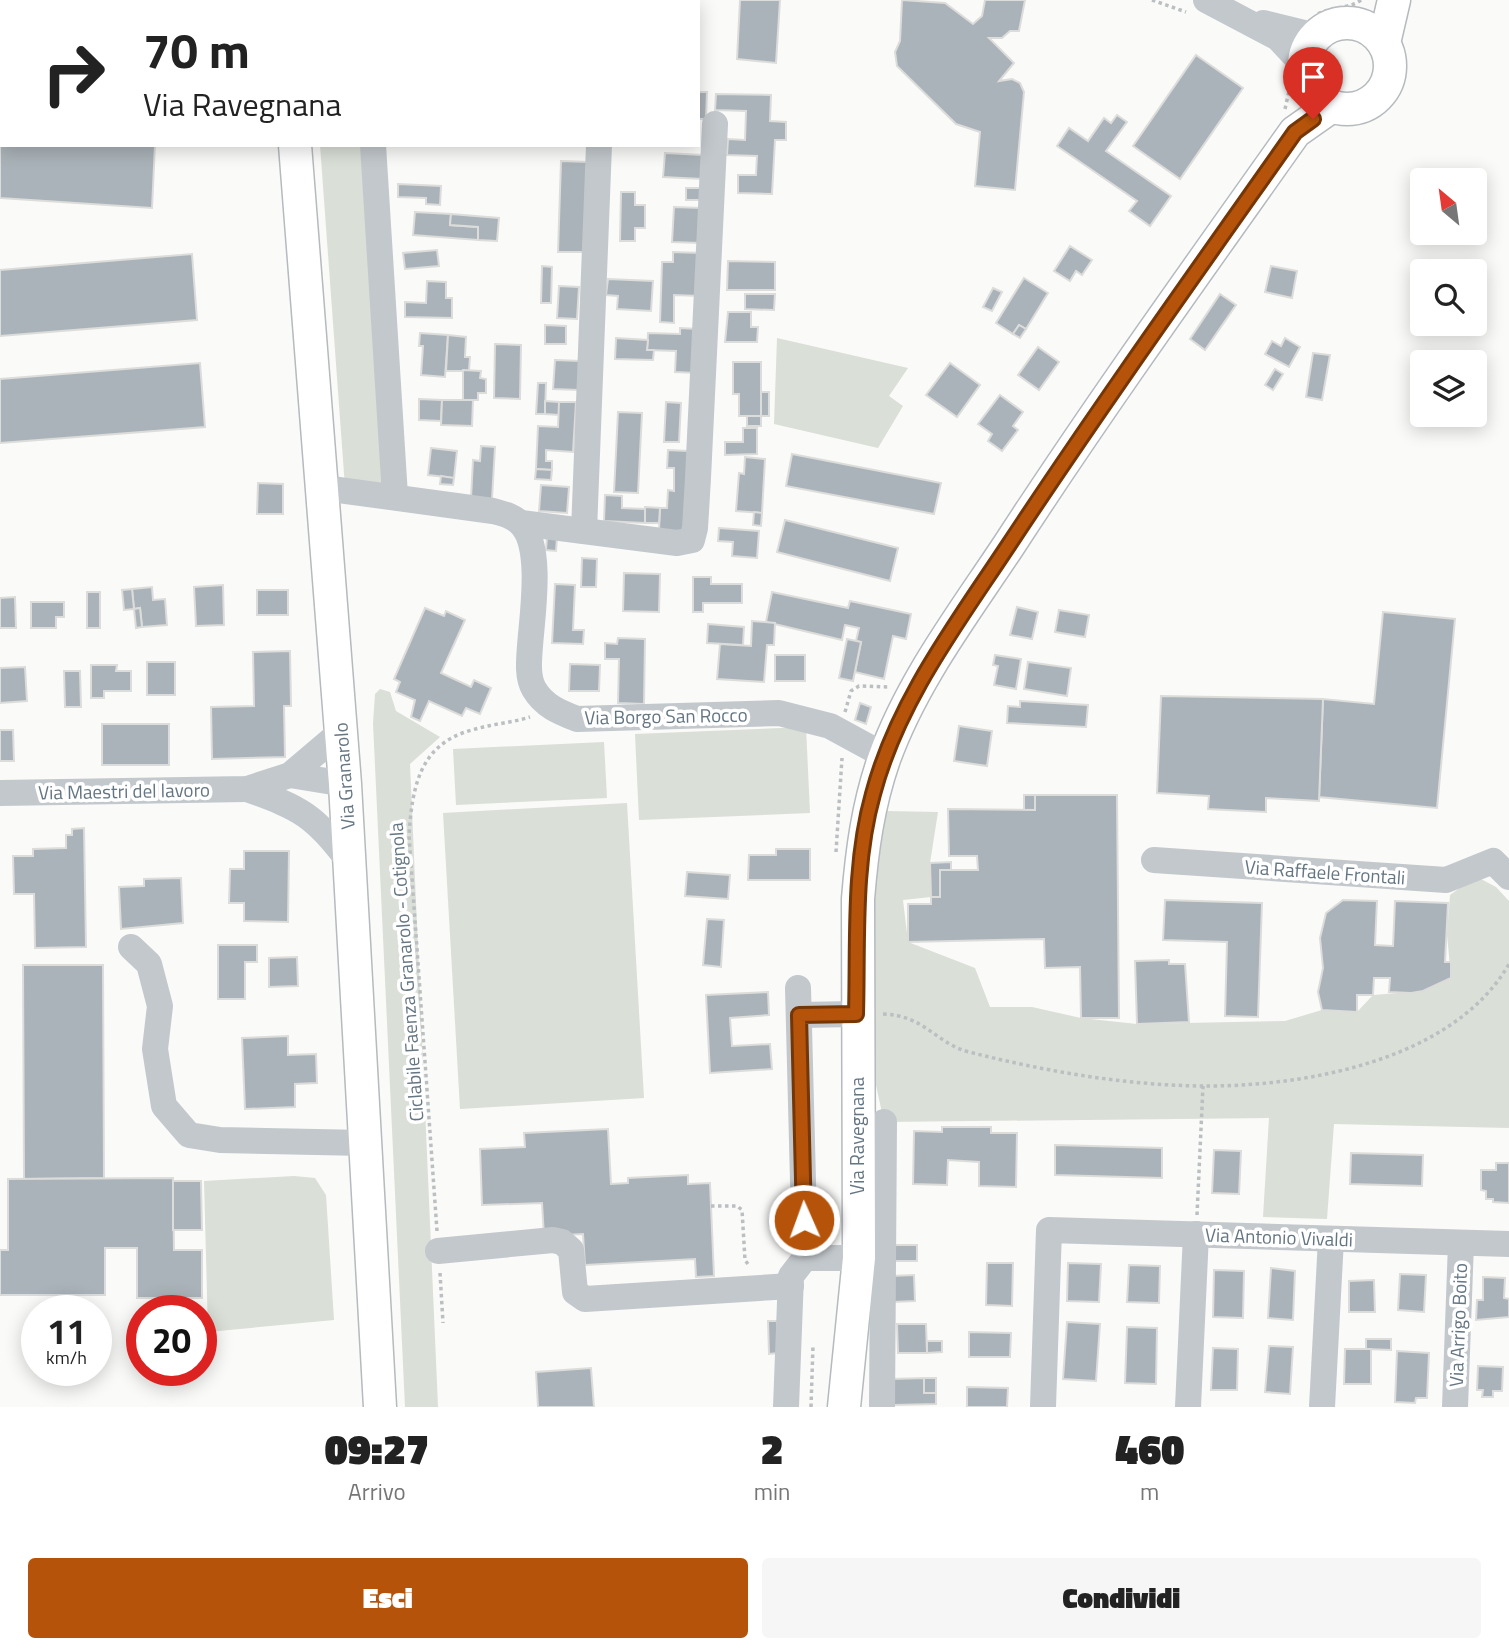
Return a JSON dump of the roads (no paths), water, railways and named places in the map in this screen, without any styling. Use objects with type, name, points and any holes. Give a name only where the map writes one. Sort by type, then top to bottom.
[{"type":"main road","points":[[1355,23],[1376,0]]},
{"type":"main road","points":[[1384,43],[1394,0]]},
{"type":"main road","points":[[1301,76],[1318,97],[1343,109],[1367,104],[1384,88],[1391,66],[1384,43],[1377,34],[1355,23],[1334,25],[1316,36]]},
{"type":"main road","name":"Via Ravegnana","points":[[844,1407],[857,1298],[871,1258],[856,1014],[863,842],[873,793],[885,756],[925,672],[1288,124],[1306,55],[1316,36]]},
{"type":"main road","name":"Via Ravegnana","points":[[1288,124],[1332,106]]},
{"type":"main road","name":"Via Granarolo","points":[[295,147],[342,731],[380,1407]]},
{"type":"main road","name":"Via Ravegnana","points":[[857,1298],[857,1407]]},
{"type":"street","points":[[1198,7],[1316,36]]},
{"type":"street","points":[[1241,17],[1278,38],[1301,76]]},
{"type":"street","points":[[324,488],[493,511],[511,516],[520,523],[677,543],[692,540],[698,478],[715,124]]},
{"type":"street","points":[[373,147],[395,496]]},
{"type":"street","points":[[584,530],[599,147]]},
{"type":"street","name":"Via Borgo San Rocco","points":[[520,523],[531,546],[535,587],[528,668],[533,688],[552,709],[577,719],[779,713],[844,732],[885,756]]},
{"type":"street","name":"Via Maestri del lavoro","points":[[0,793],[247,789],[290,775],[342,731]]},
{"type":"street","name":"Via Maestri del lavoro","points":[[290,775],[345,784]]},
{"type":"street","points":[[294,806],[325,796],[345,784]]},
{"type":"street","name":"Via Maestri del lavoro","points":[[247,789],[294,806],[322,826],[349,862]]},
{"type":"street","name":"Via Raffaele Frontali","points":[[1154,860],[1446,880],[1501,869]]},
{"type":"street","points":[[131,947],[149,964],[160,1006],[155,1049],[164,1106],[189,1135],[220,1140],[365,1143]]},
{"type":"street","points":[[786,1407],[790,1276],[805,1258],[797,988]]},
{"type":"street","points":[[799,1015],[856,1014]]},
{"type":"street","name":"Via Ravegnana","points":[[882,1407],[871,1258],[884,1122]]},
{"type":"street","name":"Via Antonio Vivaldi","points":[[1043,1407],[1049,1230],[1509,1244]]},
{"type":"street","points":[[1188,1407],[1196,1234]]},
{"type":"street","points":[[1322,1407],[1331,1239]]},
{"type":"street","points":[[438,1251],[553,1240],[562,1242],[571,1250],[575,1292],[585,1300],[791,1286]]},
{"type":"street","name":"Via Arrigo Boito","points":[[1455,1407],[1461,1243]]},
{"type":"street","points":[[805,1258],[871,1258]]}]
